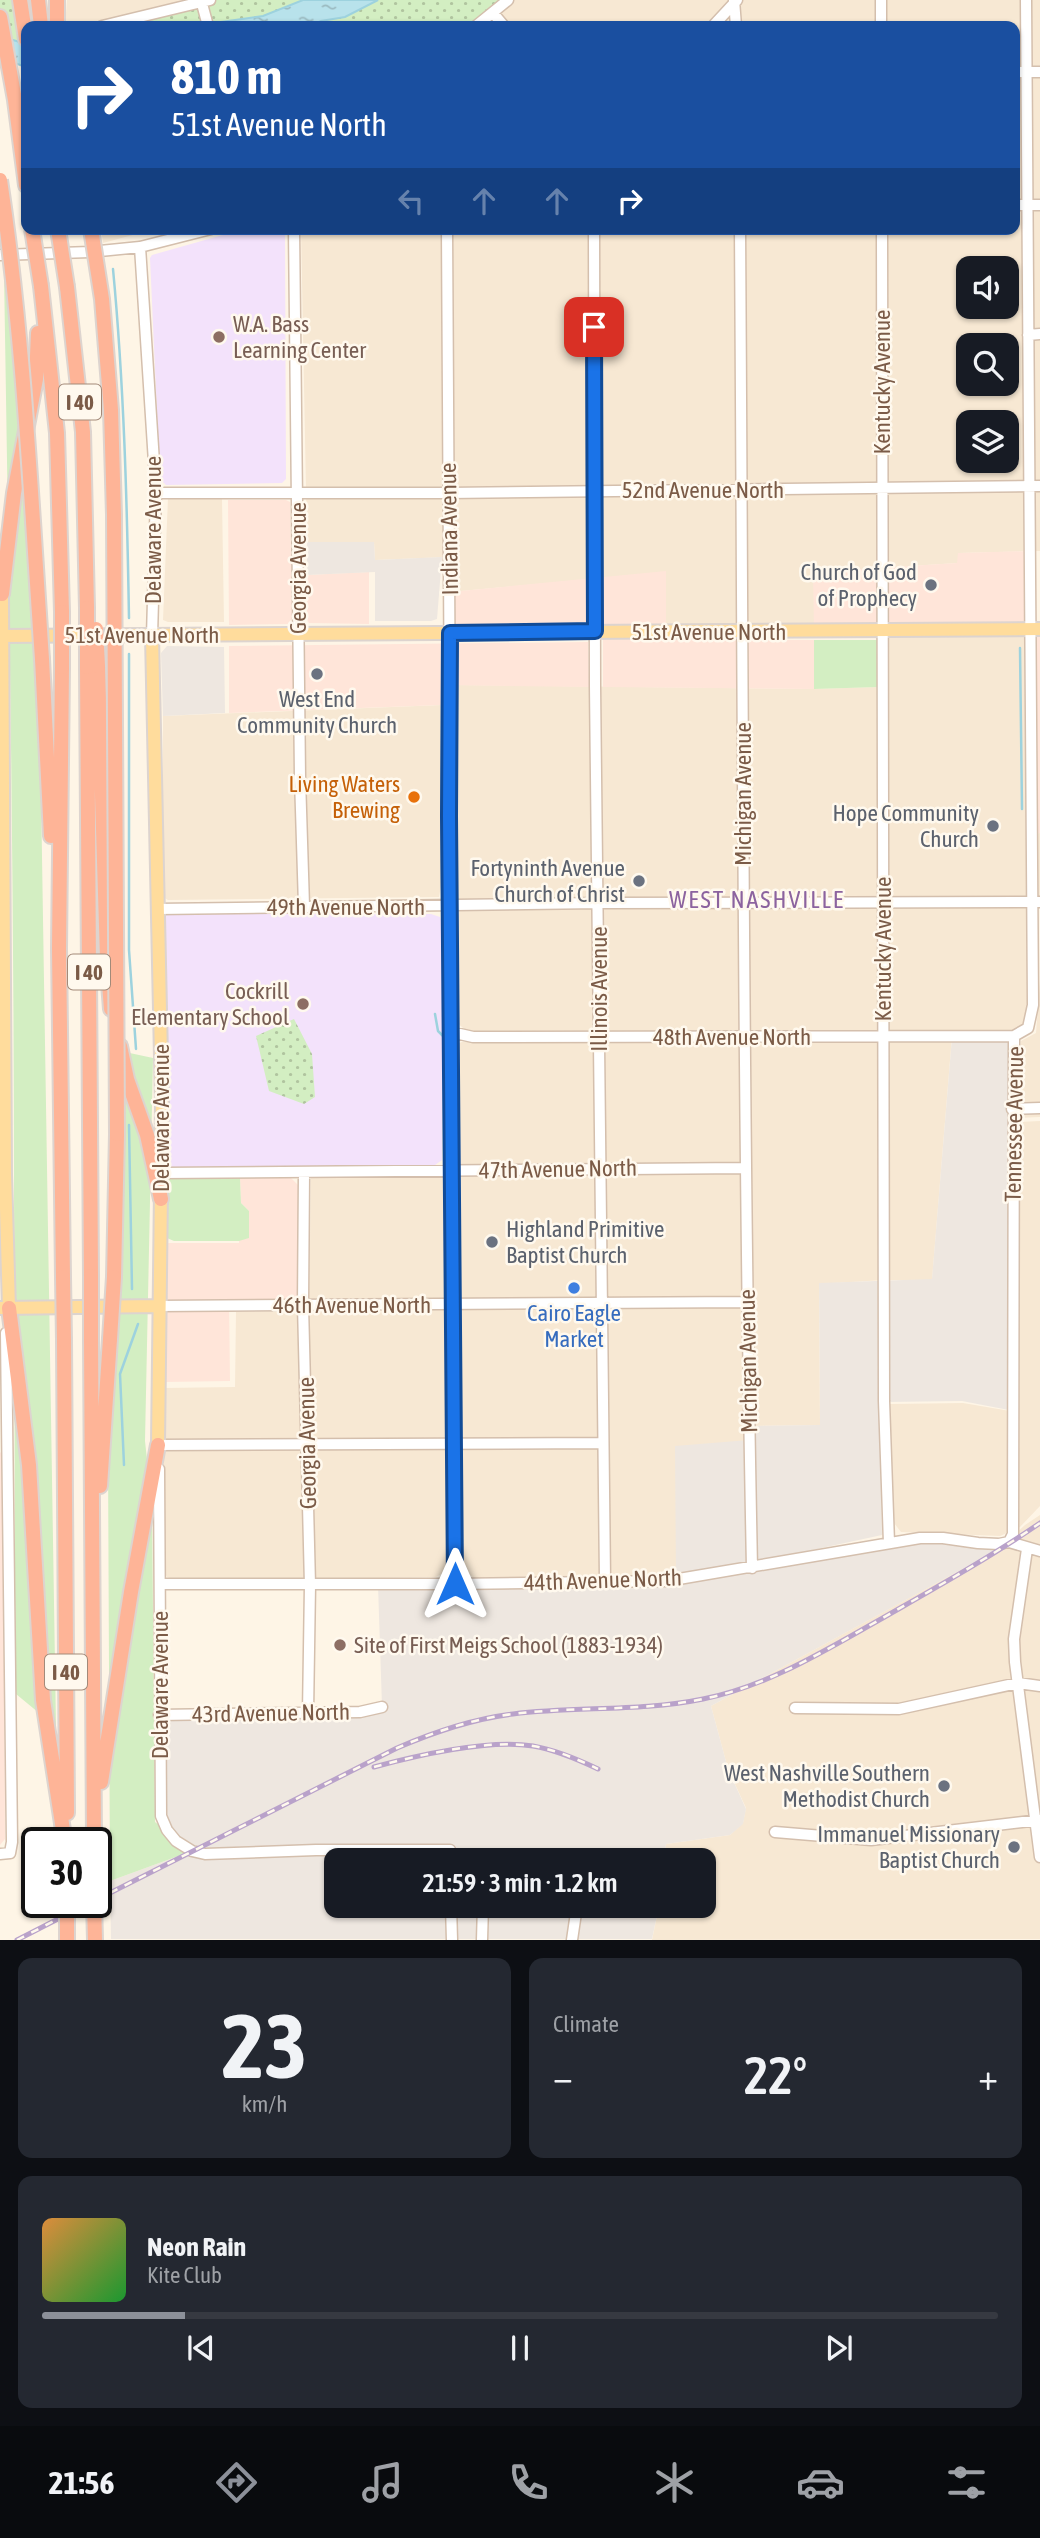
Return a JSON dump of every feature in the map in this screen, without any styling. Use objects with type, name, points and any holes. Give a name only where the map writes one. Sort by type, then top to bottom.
[{"type":"highway","points":[[20,0],[23,21]]},
{"type":"highway","points":[[38,0],[40,21]]},
{"type":"highway","points":[[57,0],[57,21]]},
{"type":"highway","points":[[1,21],[21,146]]},
{"type":"highway","points":[[0,180],[25,394],[59,949]]},
{"type":"highway","name":"I 40","points":[[33,235],[57,433],[62,612],[59,949],[66,1827]]},
{"type":"highway","name":"I 40","points":[[61,235],[83,432],[91,609],[90,1276],[94,1825]]},
{"type":"highway","points":[[92,235],[102,299],[111,410],[117,1134],[114,1277],[103,1462],[93,1536]]},
{"type":"highway","points":[[2,594],[13,493],[36,379],[41,286]]},
{"type":"highway","points":[[92,667],[110,1005],[127,1079],[147,1135],[161,1199]]},
{"type":"highway","points":[[4,1308],[29,1465],[43,1700],[63,1827]]},
{"type":"highway","points":[[94,1825],[131,1592],[158,1445]]},
{"type":"highway","points":[[67,1918],[67,1940]]},
{"type":"highway","points":[[94,1918],[95,1940]]},
{"type":"main road","points":[[2,594],[4,1308]]},
{"type":"main road","name":"51st Avenue North","points":[[2,636],[1035,629]]},
{"type":"main road","name":"Delaware Avenue","points":[[152,635],[162,1173],[158,1445]]},
{"type":"main road","name":"46th Avenue North","points":[[4,1308],[158,1306]]},
{"type":"street","points":[[483,21],[508,0]]},
{"type":"street","points":[[717,21],[735,0]]},
{"type":"street","points":[[735,0],[736,21]]},
{"type":"street","points":[[881,0],[881,21]]},
{"type":"street","name":"Tennessee Avenue","points":[[1009,1542],[1013,1534],[1014,1434],[1014,1036],[1028,1028],[1033,1005],[1036,902],[1035,486],[1028,335],[1026,0]]},
{"type":"street","points":[[124,21],[204,3],[207,21]]},
{"type":"street","points":[[493,13],[500,21]]},
{"type":"street","points":[[1020,72],[1040,72]]},
{"type":"street","points":[[1020,205],[1040,205]]},
{"type":"street","points":[[0,255],[90,252],[140,247],[187,235]]},
{"type":"street","name":"Georgia Avenue","points":[[294,235],[304,906]]},
{"type":"street","name":"Indiana Avenue","points":[[447,235],[455,1584]]},
{"type":"street","name":"Illinois Avenue","points":[[594,235],[595,631],[605,1580]]},
{"type":"street","name":"Michigan Avenue","points":[[740,235],[743,904],[747,1037],[746,1302],[752,1568]]},
{"type":"street","name":"Kentucky Avenue","points":[[882,235],[884,1401],[889,1543]]},
{"type":"street","name":"Delaware Avenue","points":[[140,247],[156,493],[152,635]]},
{"type":"street","points":[[1028,335],[1040,334]]},
{"type":"street","name":"52nd Avenue North","points":[[156,493],[448,493],[1035,486]]},
{"type":"street","points":[[0,544],[2,594]]},
{"type":"street","name":"49th Avenue North","points":[[157,909],[599,903],[1036,902]]},
{"type":"street","name":"48th Avenue North","points":[[451,1032],[473,1037],[1014,1036]]},
{"type":"street","points":[[1012,1109],[1040,1108]]},
{"type":"street","name":"47th Avenue North","points":[[162,1173],[745,1168]]},
{"type":"street","name":"Georgia Avenue","points":[[304,1173],[303,1305],[310,1585],[308,1713]]},
{"type":"street","name":"46th Avenue North","points":[[158,1306],[746,1302]]},
{"type":"street","points":[[4,1308],[5,1853]]},
{"type":"street","points":[[158,1445],[602,1443]]},
{"type":"street","name":"Delaware Avenue","points":[[158,1445],[161,1816],[176,1841],[192,1851],[209,1854],[324,1850]]},
{"type":"street","name":"44th Avenue North","points":[[160,1584],[667,1581],[920,1538],[999,1544],[1009,1542],[1027,1549],[1040,1550]]},
{"type":"street","points":[[1027,1549],[1014,1639],[1040,1857]]},
{"type":"street","points":[[795,1708],[899,1709],[1018,1683],[1040,1686]]},
{"type":"street","name":"43rd Avenue North","points":[[159,1715],[360,1712],[382,1707]]},
{"type":"street","points":[[775,1832],[871,1840],[1037,1820]]},
{"type":"street","points":[[451,1918],[452,1940]]},
{"type":"street","points":[[482,1940],[483,1918]]},
{"type":"street","points":[[572,1940],[575,1918]]},
{"type":"shaded area","points":[[67,0],[210,0],[103,21],[65,21]]},
{"type":"shaded area","points":[[508,0],[1040,0],[1040,551],[958,553],[958,563],[814,572],[814,632],[666,632],[666,572],[450,592],[447,557],[375,560],[374,542],[307,542],[301,235],[1020,235],[1020,21],[482,21]]},
{"type":"shaded area","points":[[102,235],[133,235],[103,243]]},
{"type":"shaded area","name":"W.A. Bass Learning Center","points":[[223,235],[285,235],[286,479],[282,483],[166,485],[160,479],[150,258],[152,255]]},
{"type":"shaded area","points":[[168,498],[222,499],[224,622],[163,620]]},
{"type":"shaded area","points":[[228,500],[290,502],[292,618],[288,624],[229,625]]},
{"type":"shaded area","points":[[307,542],[374,542],[375,560],[442,557],[437,619],[375,621],[375,572],[307,575]]},
{"type":"shaded area","points":[[1030,551],[1031,629],[814,632],[813,572],[957,563],[958,553]]},
{"type":"shaded area","points":[[666,571],[666,632],[450,633],[450,592]]},
{"type":"shaded area","points":[[369,572],[369,624],[309,623],[306,617],[307,575]]},
{"type":"shaded area","points":[[1031,629],[1028,1028],[1014,1036],[952,1036],[932,1280],[819,1284],[820,1425],[750,1426],[750,1440],[676,1579],[474,1578],[465,1571],[460,1558],[456,1044],[949,1037],[468,1032],[456,1022],[455,685],[814,689],[879,687],[883,631]]},
{"type":"shaded area","points":[[1031,629],[1040,629],[1040,833],[1032,834]]},
{"type":"shaded area","points":[[603,639],[814,640],[814,689],[603,687]]},
{"type":"shaded area","points":[[588,642],[589,687],[442,685],[442,705],[229,713],[229,646]]},
{"type":"shaded area","points":[[167,646],[224,647],[225,713],[163,716],[161,653]]},
{"type":"shaded area","points":[[442,705],[439,897],[168,900],[163,897],[163,716]]},
{"type":"shaded area","points":[[1040,833],[1040,902],[1032,902],[1032,834]]},
{"type":"shaded area","name":"Cockrill Elementary School","points":[[164,914],[431,914],[440,917],[442,1160],[435,1165],[167,1168]]},
{"type":"shaded area","points":[[1040,981],[1040,1117],[1017,1118],[1021,1041],[1036,1033]]},
{"type":"shaded area","points":[[1014,1036],[1014,1411],[962,1401],[885,1402],[880,1423],[882,1535],[701,1574],[889,1543],[1012,1542],[711,1706],[728,1769],[746,1809],[743,1824],[730,1835],[666,1844],[666,1848],[324,1848],[324,1918],[656,1918],[652,1939],[111,1939],[112,1880],[192,1851],[161,1816],[159,1715],[382,1706],[378,1585],[676,1579],[675,1446],[749,1440],[750,1426],[820,1425],[819,1283],[932,1279],[952,1037]]},
{"type":"shaded area","points":[[1040,1121],[1040,1506],[1020,1527],[1000,1536],[901,1532],[894,1523],[890,1404],[963,1403],[1016,1412],[1019,1122]]},
{"type":"shaded area","points":[[441,1175],[447,1180],[449,1566],[445,1572],[436,1577],[167,1577],[163,1570],[164,1388],[235,1387],[236,1312],[309,1311],[311,1176]]},
{"type":"shaded area","points":[[240,1178],[291,1178],[298,1185],[299,1296],[293,1299],[229,1299],[230,1381],[165,1382],[165,1243],[239,1243],[239,1239],[249,1238],[249,1211],[241,1203]]},
{"type":"shaded area","points":[[0,1452],[4,1456],[5,1839],[0,1845]]},
{"type":"shaded area","points":[[1040,1515],[1040,1939],[652,1940],[657,1918],[716,1918],[716,1848],[666,1848],[666,1844],[730,1835],[743,1823],[746,1808],[728,1769],[711,1706],[999,1549]]},
{"type":"green space","points":[[0,0],[26,0],[55,21],[21,21],[21,65],[0,59]]},
{"type":"green space","points":[[210,0],[508,0],[482,21],[132,21]]},
{"type":"green space","points":[[20,263],[41,794],[56,1727],[16,1694],[13,964],[4,273]]},
{"type":"green space","points":[[814,640],[879,640],[879,687],[814,689]]},
{"type":"green space","points":[[294,1019],[312,1054],[315,1097],[304,1104],[269,1091],[256,1036]]},
{"type":"green space","points":[[125,1052],[153,1058],[145,1441],[152,1506],[155,1822],[192,1851],[112,1880],[108,1454],[122,1254]]},
{"type":"green space","points":[[240,1178],[241,1203],[249,1211],[249,1238],[239,1241],[174,1241],[167,1238],[168,1179]]},
{"type":"water","points":[[303,0],[378,0],[345,17],[321,21],[228,21],[263,16]]},
{"type":"water","points":[[0,36],[21,42],[21,65],[0,58]]},
{"type":"waterway","points":[[113,269],[124,443],[129,618]]},
{"type":"waterway","points":[[1020,648],[1022,809]]},
{"type":"waterway","points":[[129,654],[129,950],[136,1049]]},
{"type":"waterway","points":[[435,1014],[438,1031],[443,1036]]},
{"type":"waterway","points":[[129,1125],[132,1289]]},
{"type":"waterway","points":[[124,1465],[120,1374],[138,1324]]},
{"type":"railway","points":[[112,1892],[397,1748],[439,1732],[483,1719],[513,1714],[679,1703],[750,1686],[838,1643],[962,1573],[1040,1523]]},
{"type":"railway","points":[[374,1767],[453,1749],[515,1744],[550,1750],[598,1769]]},
{"type":"railway","points":[[17,1940],[60,1918]]},
{"type":"place","name":"W.A. Bass Learning Center","points":[[219,337]]},
{"type":"place","name":"Church of God of Prophecy","points":[[931,585]]},
{"type":"place","name":"West End Community Church","points":[[317,674]]},
{"type":"place","name":"Living Waters Brewing","points":[[414,797]]},
{"type":"place","name":"Hope Community Church","points":[[993,826]]},
{"type":"place","name":"Fortyninth Avenue Church of Christ","points":[[639,881]]},
{"type":"place","name":"Cockrill Elementary School","points":[[303,1004]]},
{"type":"place","name":"Highland Primitive Baptist Church","points":[[492,1242]]},
{"type":"place","name":"Cairo Eagle Market","points":[[574,1288]]},
{"type":"place","name":"Site of First Meigs School (1883-1934)","points":[[340,1645]]},
{"type":"place","name":"West Nashville Southern Methodist Church","points":[[944,1786]]},
{"type":"place","name":"Immanuel Missionary Baptist Church","points":[[1014,1847]]},
{"type":"district","name":"WEST NASHVILLE","points":[[757,899]]},
{"type":"route","points":[[455,1584],[450,1084],[450,633],[595,631],[594,327]]}]
